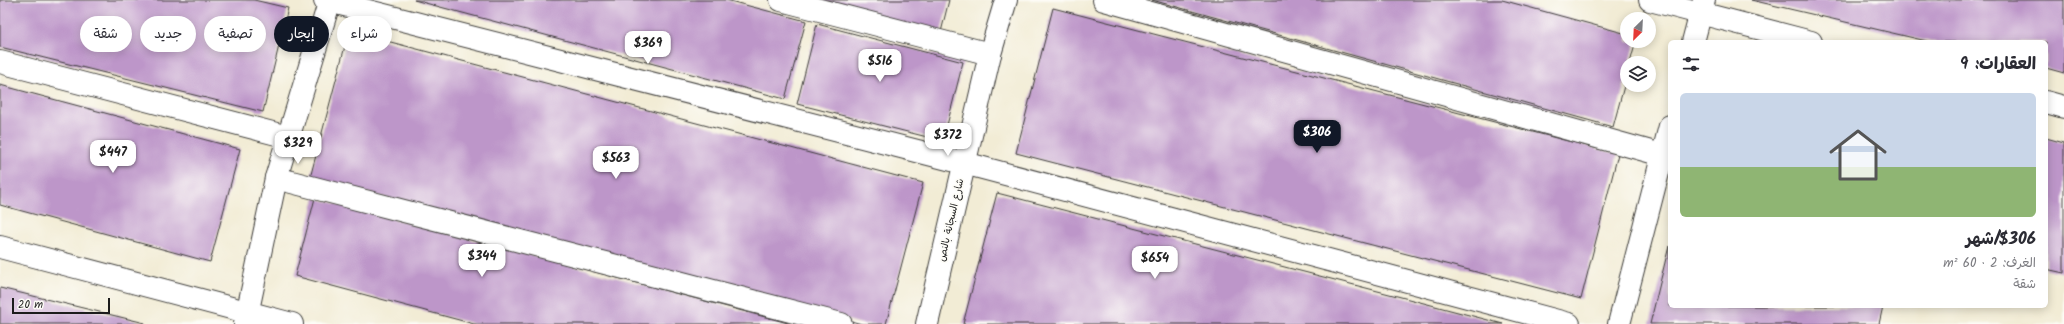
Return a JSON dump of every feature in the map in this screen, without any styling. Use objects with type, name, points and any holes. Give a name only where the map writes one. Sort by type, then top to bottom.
[{"type":"street","points":[[246,318],[276,178],[328,0],[964,163],[1569,324]]},
{"type":"street","points":[[782,0],[990,54]]},
{"type":"street","name":"شارع السجانة بالنص","points":[[927,324],[990,54],[1006,0]]},
{"type":"street","points":[[1104,0],[1662,155]]},
{"type":"street","points":[[1650,0],[1702,7],[1805,40]]},
{"type":"street","points":[[1694,40],[1702,7]]},
{"type":"street","points":[[0,62],[288,138]]},
{"type":"street","points":[[2048,103],[2064,107]]},
{"type":"street","points":[[1619,324],[1668,133]]},
{"type":"street","points":[[276,178],[841,324]]},
{"type":"street","points":[[0,247],[246,318],[292,324]]},
{"type":"building","points":[[0,0],[254,0],[288,8],[286,16],[274,16],[274,52],[277,52],[263,112],[0,47]]},
{"type":"building","points":[[414,0],[726,0],[806,21],[785,99]]},
{"type":"building","points":[[806,0],[949,0],[940,36]]},
{"type":"building","points":[[1152,0],[1502,0],[1620,32],[1620,48],[1634,48],[1632,56],[1620,56],[1620,92],[1622,92],[1613,127]]},
{"type":"building","points":[[1751,0],[2064,0],[2064,73],[2048,69],[2048,40],[1922,40]]},
{"type":"building","points":[[1053,8],[1618,154],[1581,299],[1016,153]]},
{"type":"building","points":[[817,24],[963,62],[943,141],[797,104]]},
{"type":"building","points":[[392,42],[923,183],[886,324],[862,324],[310,178],[343,52],[392,52]]},
{"type":"building","points":[[0,85],[240,149],[210,262],[0,205]]},
{"type":"building","points":[[2048,139],[2064,143],[2064,273],[2048,269]]},
{"type":"building","points":[[997,193],[1401,297],[1503,324],[963,324]]},
{"type":"building","points":[[315,198],[788,324],[474,324],[295,276]]},
{"type":"building","points":[[1668,250],[1668,308],[1883,308],[1879,324],[1650,324]]},
{"type":"building","points":[[0,288],[145,323],[145,324],[0,324]]}]
